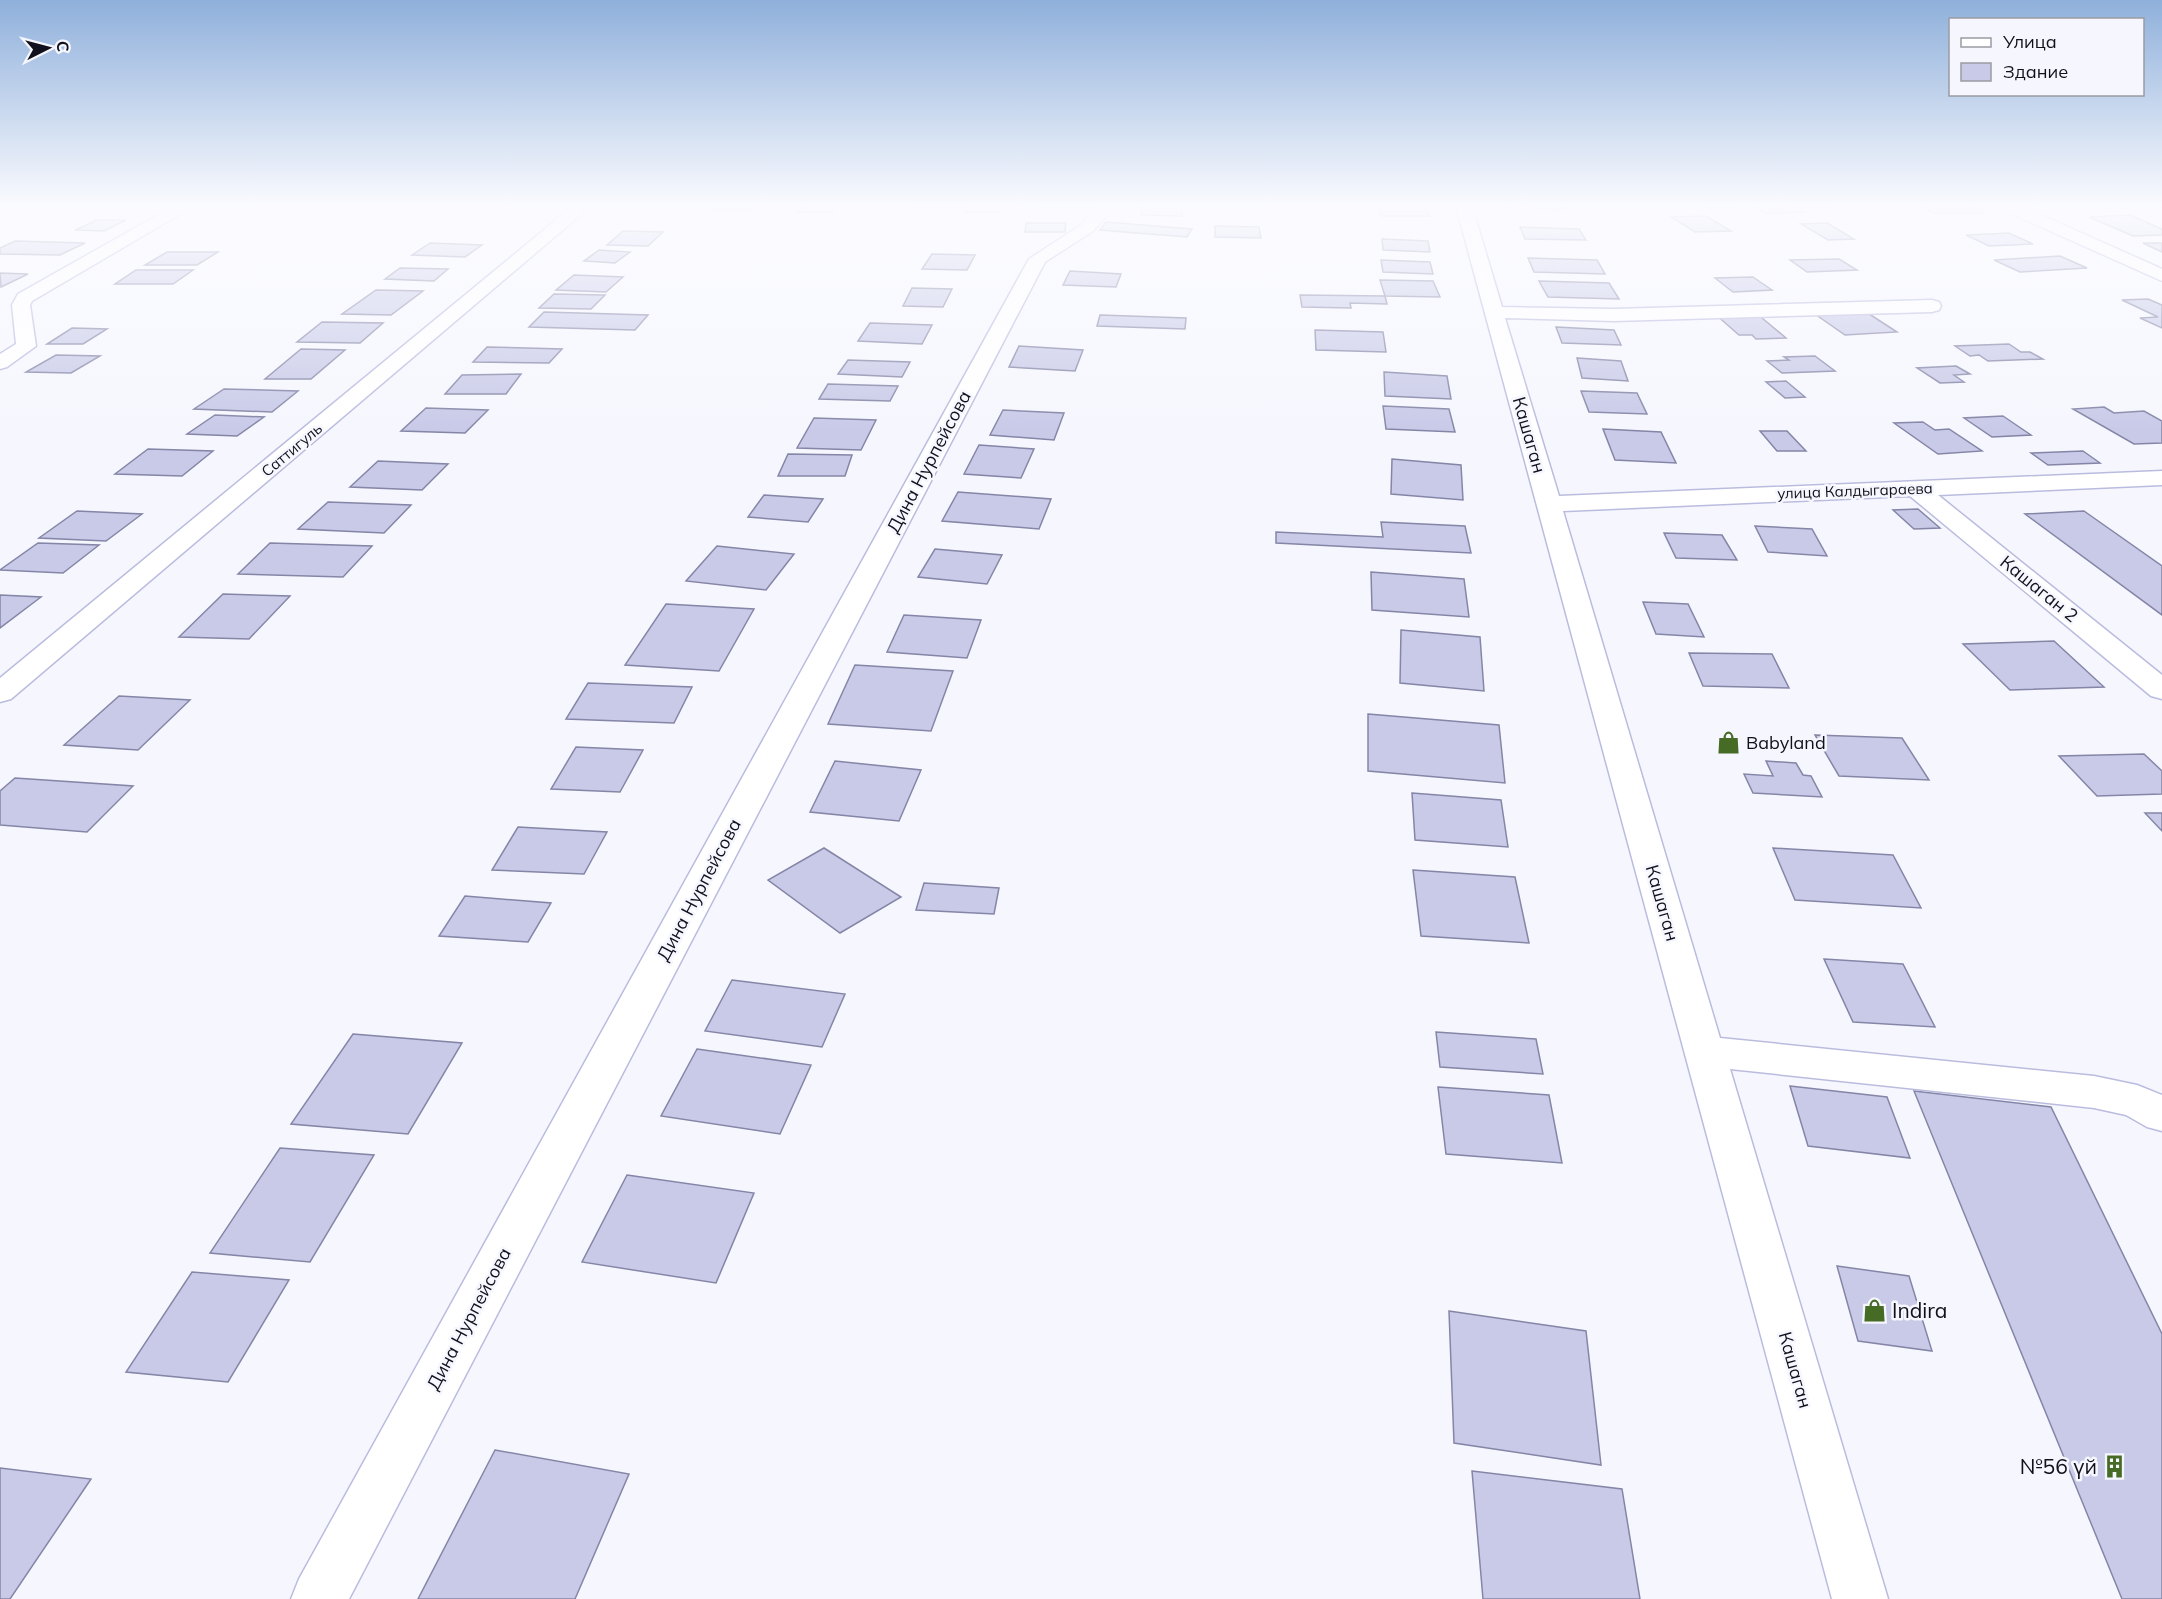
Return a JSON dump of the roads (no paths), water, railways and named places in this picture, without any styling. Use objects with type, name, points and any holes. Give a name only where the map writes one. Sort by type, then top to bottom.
[{"type":"street","points":[[0,363],[26,346],[21,305],[24,298],[55,281]]},
{"type":"street","name":"Саттигуль","points":[[0,693],[495,281]]},
{"type":"street","name":"Дина Нурпейсова","points":[[319,1599],[1026,281]]},
{"type":"street","name":"Кашаган","points":[[1485,281],[1860,1599]]},
{"type":"street","points":[[1494,312],[1614,315],[1932,306]]},
{"type":"street","name":"улица Калдыгараева","points":[[1549,504],[2162,478]]},
{"type":"street","name":"Кашаган 2","points":[[1915,488],[2162,690]]},
{"type":"street","points":[[1704,1052],[2094,1092],[2136,1101],[2162,1115]]},
{"type":"place","name":"Babyland","points":[[1728,743]]},
{"type":"place","name":"Indira","points":[[1874,1311]]},
{"type":"place","name":"№56 үй","points":[[2115,1467]]}]
